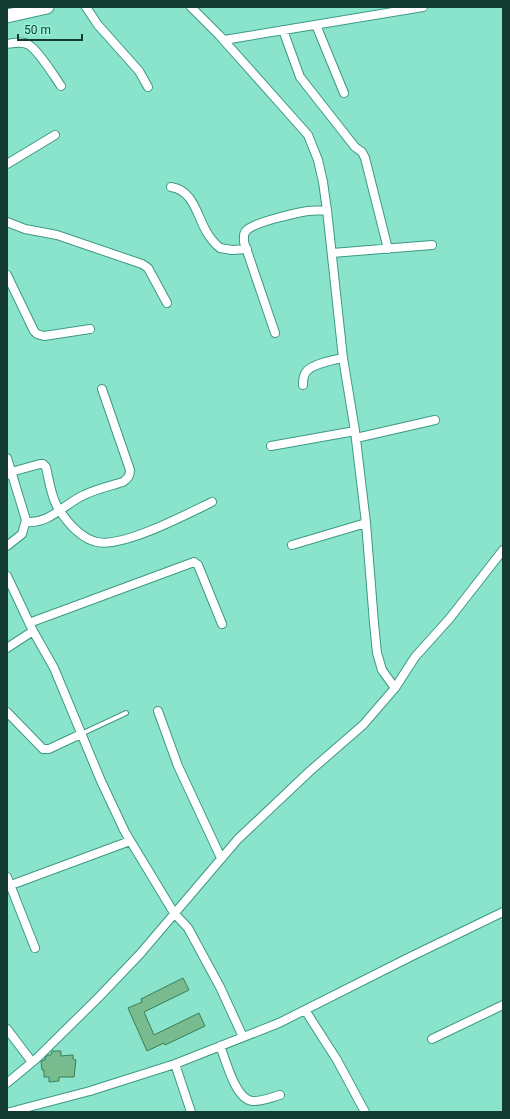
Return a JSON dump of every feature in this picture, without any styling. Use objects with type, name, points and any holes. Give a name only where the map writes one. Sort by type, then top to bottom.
[{"type":"main road","points":[[7,9],[14,7]]},
{"type":"main road","points":[[7,16],[47,7]]},
{"type":"street","points":[[86,7],[98,24],[139,71],[148,87]]},
{"type":"street","points":[[191,7],[224,40],[308,135],[318,160],[327,210],[343,358],[356,435],[366,523],[377,653],[382,670],[395,688]]},
{"type":"street","points":[[224,40],[423,7]]},
{"type":"street","points":[[316,25],[344,93]]},
{"type":"street","points":[[283,30],[300,77],[355,147],[362,152],[365,158],[388,249]]},
{"type":"street","points":[[7,44],[18,43],[30,45],[48,66],[61,86]]},
{"type":"street","points":[[7,164],[55,135]]},
{"type":"street","points":[[171,187],[178,188],[192,202],[206,231],[220,248],[232,250],[247,249]]},
{"type":"street","points":[[275,333],[247,249],[244,236],[245,233],[249,228],[256,225],[283,217],[307,211],[327,210]]},
{"type":"street","points":[[7,222],[25,229],[58,235],[142,264],[148,268],[167,303]]},
{"type":"street","points":[[332,253],[432,245]]},
{"type":"street","points":[[7,275],[34,331],[37,334],[44,336],[90,329]]},
{"type":"street","points":[[303,385],[304,374],[311,368],[343,358]]},
{"type":"street","points":[[26,522],[33,523],[40,521],[60,511],[79,497],[123,482],[130,475],[130,470],[102,389]]},
{"type":"street","points":[[271,446],[356,435],[435,420]]},
{"type":"street","points":[[7,458],[9,473],[26,518],[22,534],[7,546]]},
{"type":"street","points":[[9,473],[43,464],[46,467],[55,501],[60,511],[80,534],[97,542],[119,542],[134,537],[212,502]]},
{"type":"street","points":[[292,545],[366,523]]},
{"type":"street","points":[[7,1083],[32,1062],[99,997],[140,954],[238,839],[310,771],[363,725],[395,688],[415,657],[450,618],[503,550]]},
{"type":"street","points":[[29,623],[194,562],[197,563],[222,624]]},
{"type":"street","points":[[7,576],[33,631],[54,668],[101,781],[130,841],[174,913],[188,928],[220,987],[243,1037]]},
{"type":"street","points":[[7,648],[33,631]]},
{"type":"street","points":[[158,711],[178,766],[221,858]]},
{"type":"street","points":[[7,712],[43,749],[49,749],[81,734]]},
{"type":"street","points":[[11,885],[130,841]]},
{"type":"street","points":[[7,877],[35,948]]},
{"type":"street","points":[[10,1112],[30,1110],[175,1064],[279,1023],[417,953],[503,912]]},
{"type":"street","points":[[432,1038],[503,1005]]},
{"type":"street","points":[[305,1010],[337,1060],[364,1112]]},
{"type":"street","points":[[7,1029],[32,1062]]},
{"type":"street","points":[[220,1046],[236,1087],[243,1097],[252,1101],[280,1095]]},
{"type":"street","points":[[175,1064],[191,1112]]},
{"type":"lane","points":[[81,734],[126,713]]},
{"type":"building","points":[[183,978],[189,990],[144,1012],[154,1035],[199,1013],[205,1026],[165,1045],[164,1043],[147,1051],[128,1008],[142,1002],[141,999]]},
{"type":"building","points":[[52,1051],[61,1051],[61,1056],[73,1055],[73,1059],[76,1060],[74,1077],[59,1077],[59,1081],[49,1082],[49,1077],[44,1077],[44,1070],[42,1070],[41,1061],[45,1060],[48,1055],[51,1055]]}]
